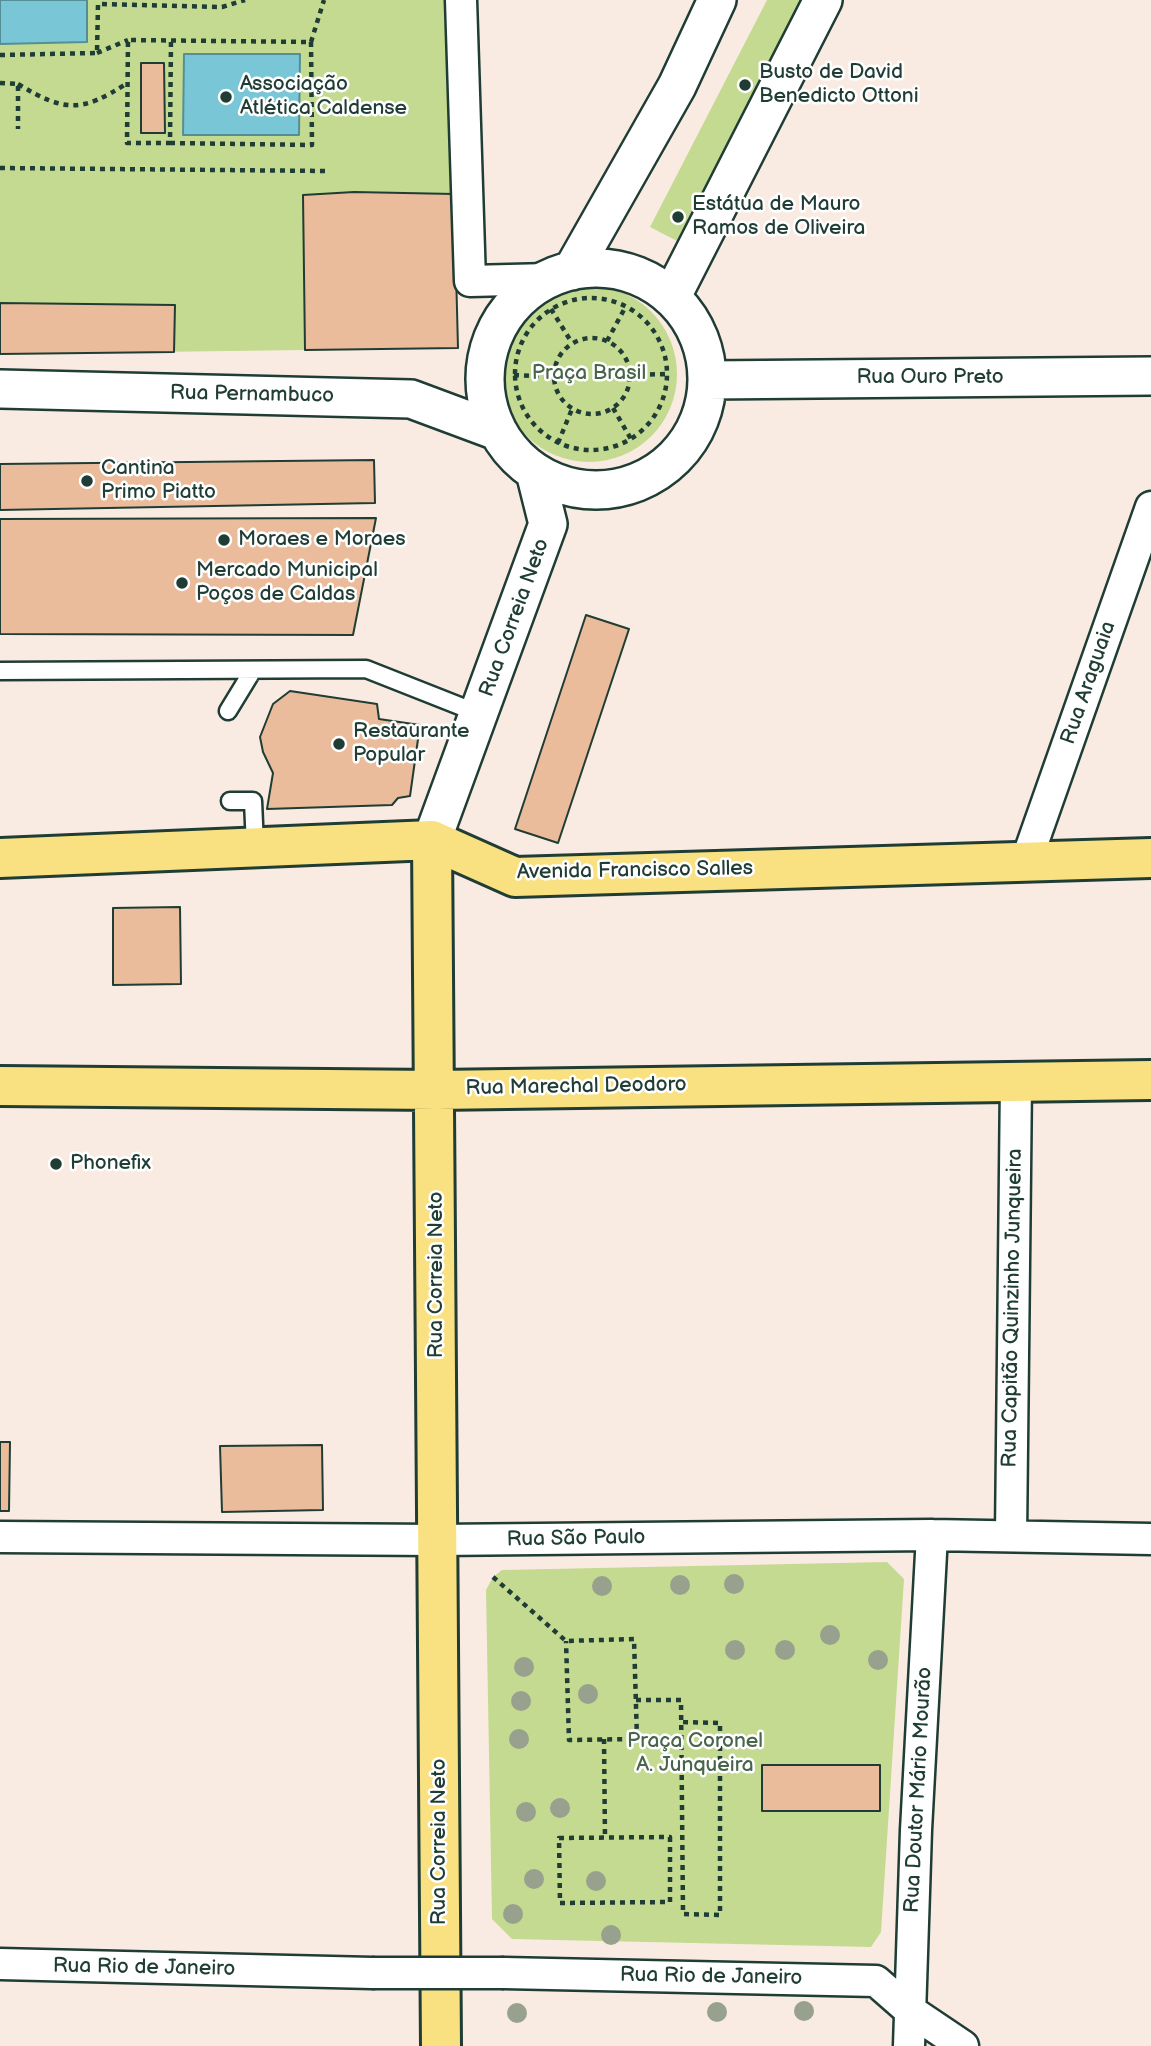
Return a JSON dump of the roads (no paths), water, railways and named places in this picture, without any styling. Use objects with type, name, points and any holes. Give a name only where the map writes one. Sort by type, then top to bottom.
[{"type":"main road","name":"Avenida Francisco Salles","points":[[0,858],[432,840],[515,877],[1027,859],[1151,858]]},
{"type":"main road","name":"Rua Correia Neto","points":[[432,840],[436,1090],[441,2046]]},
{"type":"main road","name":"Rua Marechal Deodoro","points":[[0,1086],[436,1090],[1151,1080]]},
{"type":"street","points":[[461,0],[470,281],[557,286]]},
{"type":"street","points":[[557,286],[677,86],[717,0]]},
{"type":"street","points":[[672,296],[823,0]]},
{"type":"street","points":[[602,268],[632,274],[672,296],[693,323],[702,344],[708,380],[703,412],[688,441],[667,465],[639,482],[607,490],[582,489],[558,483],[535,472],[514,453],[498,430],[488,403],[485,373],[491,344],[504,317],[524,295],[557,286],[602,268]]},
{"type":"street","name":"Rua Ouro Preto","points":[[708,380],[1151,376]]},
{"type":"street","name":"Rua Pernambuco","points":[[0,389],[411,399],[498,430]]},
{"type":"street","name":"Rua Correia Neto","points":[[432,840],[548,524],[535,472]]},
{"type":"street","name":"Rua Correia Neto","points":[[548,524],[607,490]]},
{"type":"street","name":"Rua Araguaia","points":[[1027,859],[1151,507]]},
{"type":"street","name":"Rua Capitão Quinzinho Junqueira","points":[[1011,1536],[1016,1080]]},
{"type":"street","name":"Rua São Paulo","points":[[0,1537],[438,1540],[932,1535],[1151,1539]]},
{"type":"street","name":"Rua Doutor Mário Mourão","points":[[909,2046],[908,2009],[932,1535]]},
{"type":"street","name":"Rua Rio de Janeiro","points":[[0,1964],[876,1981],[908,2009],[963,2046]]},
{"type":"lane","points":[[0,671],[366,669],[480,714]]},
{"type":"lane","points":[[228,711],[253,670]]},
{"type":"lane","points":[[230,801],[253,801],[255,846]]},
{"type":"water","points":[[0,0],[87,0],[87,42],[0,44]]},
{"type":"water","points":[[184,54],[300,54],[299,135],[183,135]]},
{"type":"place","name":"Busto de David Benedicto Ottoni","points":[[745,85]]},
{"type":"place","name":"Associação Atlética Caldense","points":[[226,97]]},
{"type":"place","name":"Estátua de Mauro Ramos de Oliveira","points":[[678,217]]},
{"type":"place","name":"Cantina Primo Piatto","points":[[87,481]]},
{"type":"place","name":"Moraes e Moraes","points":[[224,540]]},
{"type":"place","name":"Mercado Municipal Poços de Caldas","points":[[182,583]]},
{"type":"place","name":"Restaurante Popular","points":[[339,744]]},
{"type":"place","name":"Phonefix","points":[[56,1164]]},
{"type":"park label","name":"Praça Brasil","points":[[589,374]]},
{"type":"park label","name":"Praça Coronel A. Junqueira","points":[[695,1754]]}]
